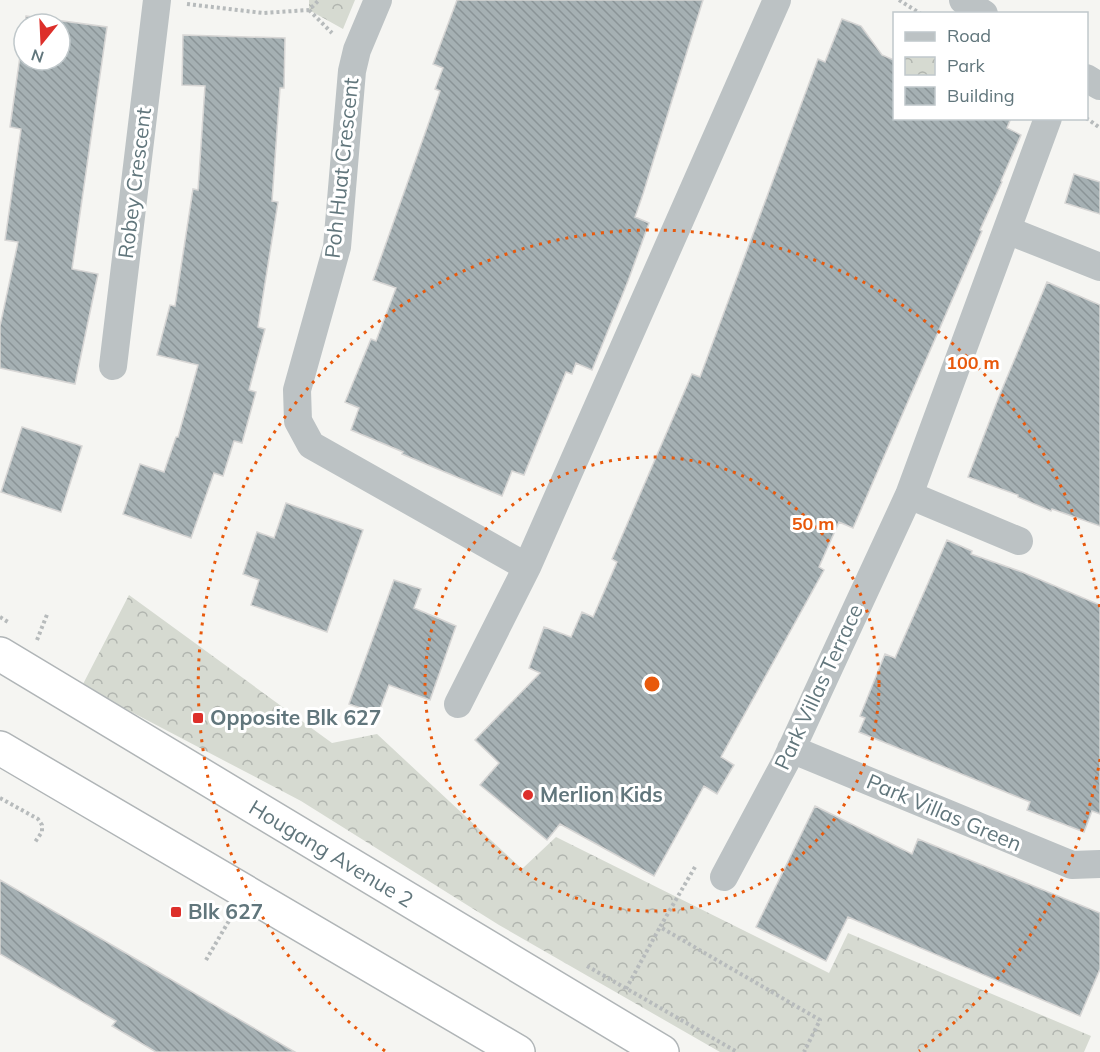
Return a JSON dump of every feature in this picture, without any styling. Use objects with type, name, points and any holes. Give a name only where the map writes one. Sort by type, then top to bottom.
[{"type":"highway","name":"Hougang Avenue 2","points":[[0,654],[663,1052]]},
{"type":"highway","points":[[0,748],[518,1052]]},
{"type":"street","name":"Robey Crescent","points":[[113,366],[157,0]]},
{"type":"street","name":"Poh Huat Crescent","points":[[378,0],[357,51],[352,70],[337,247],[297,390],[298,421],[311,445],[526,567]]},
{"type":"street","points":[[458,704],[526,567],[777,0]]},
{"type":"street","points":[[963,0],[981,12]]},
{"type":"street","name":"Park Villas Terrace","points":[[724,877],[791,749],[909,495],[1047,120]]},
{"type":"street","points":[[1007,230],[1100,267]]},
{"type":"street","points":[[909,495],[1019,541]]},
{"type":"street","name":"Park Villas Green","points":[[791,749],[1072,866],[1100,864]]},
{"type":"path","points":[[157,0],[263,13],[309,10],[319,0]]},
{"type":"path","points":[[900,0],[918,12]]},
{"type":"path","points":[[309,10],[334,35]]},
{"type":"path","points":[[37,639],[48,612]]},
{"type":"path","points":[[0,798],[38,819],[42,825],[42,832],[35,842]]},
{"type":"path","points":[[626,988],[700,858]]},
{"type":"path","points":[[206,960],[230,919]]},
{"type":"path","points":[[660,927],[820,1020],[804,1052]]},
{"type":"green space","points":[[309,0],[355,0],[343,29],[309,10]]},
{"type":"green space","points":[[129,595],[332,743],[377,734],[522,869],[556,837],[829,973],[848,933],[1091,1036],[1084,1052],[720,1052],[499,925],[301,801],[82,686]]},
{"type":"building","points":[[457,0],[703,0],[635,217],[649,223],[592,370],[576,363],[572,374],[566,372],[524,475],[512,471],[502,496],[351,430],[359,408],[345,402],[371,339],[376,341],[396,288],[373,280],[440,91],[435,89],[443,68],[433,64]]},
{"type":"building","points":[[842,19],[861,26],[882,55],[893,60],[893,120],[1010,120],[1007,128],[1021,135],[980,230],[982,231],[853,528],[839,522],[819,567],[824,570],[721,757],[734,765],[717,794],[704,786],[654,876],[560,824],[547,840],[480,785],[499,763],[475,740],[540,673],[529,668],[544,627],[571,637],[582,612],[593,617],[617,562],[612,559],[692,374],[700,377],[818,59],[825,62]]},
{"type":"building","points":[[72,22],[107,27],[72,269],[98,274],[75,384],[0,368],[0,326],[18,242],[5,240],[21,129],[10,127],[18,72],[72,72]]},
{"type":"building","points":[[183,35],[285,38],[284,88],[280,88],[272,201],[278,202],[258,327],[265,329],[249,390],[256,392],[242,443],[234,441],[223,476],[214,473],[191,538],[123,514],[140,464],[164,472],[176,437],[178,437],[198,365],[157,355],[170,305],[175,306],[193,189],[198,190],[205,86],[182,85]]},
{"type":"building","points":[[1074,174],[1100,182],[1100,214],[1065,203]]},
{"type":"building","points":[[1047,282],[1100,305],[1100,526],[1052,509],[1051,511],[1018,495],[968,477]]},
{"type":"building","points":[[22,427],[82,446],[61,512],[1,492]]},
{"type":"building","points":[[286,503],[363,530],[327,632],[251,605],[259,580],[243,574],[257,532],[274,538]]},
{"type":"building","points":[[947,540],[972,551],[971,554],[1022,572],[1100,605],[1100,814],[1092,811],[1084,832],[1027,810],[1030,802],[859,732],[865,718],[860,716],[885,654],[895,658]]},
{"type":"building","points":[[394,580],[421,589],[414,608],[456,626],[430,700],[389,685],[378,714],[349,704]]},
{"type":"building","points":[[815,806],[912,854],[918,839],[1100,913],[1100,969],[1080,1016],[848,917],[826,961],[756,927]]},
{"type":"building","points":[[0,880],[295,1052],[156,1052],[112,1026],[116,1021],[0,954]]},
{"type":"place","name":"Opposite Blk 627","points":[[198,718]]},
{"type":"place","name":"Merlion Kids","points":[[528,795]]},
{"type":"place","name":"Blk 627","points":[[176,912]]}]
